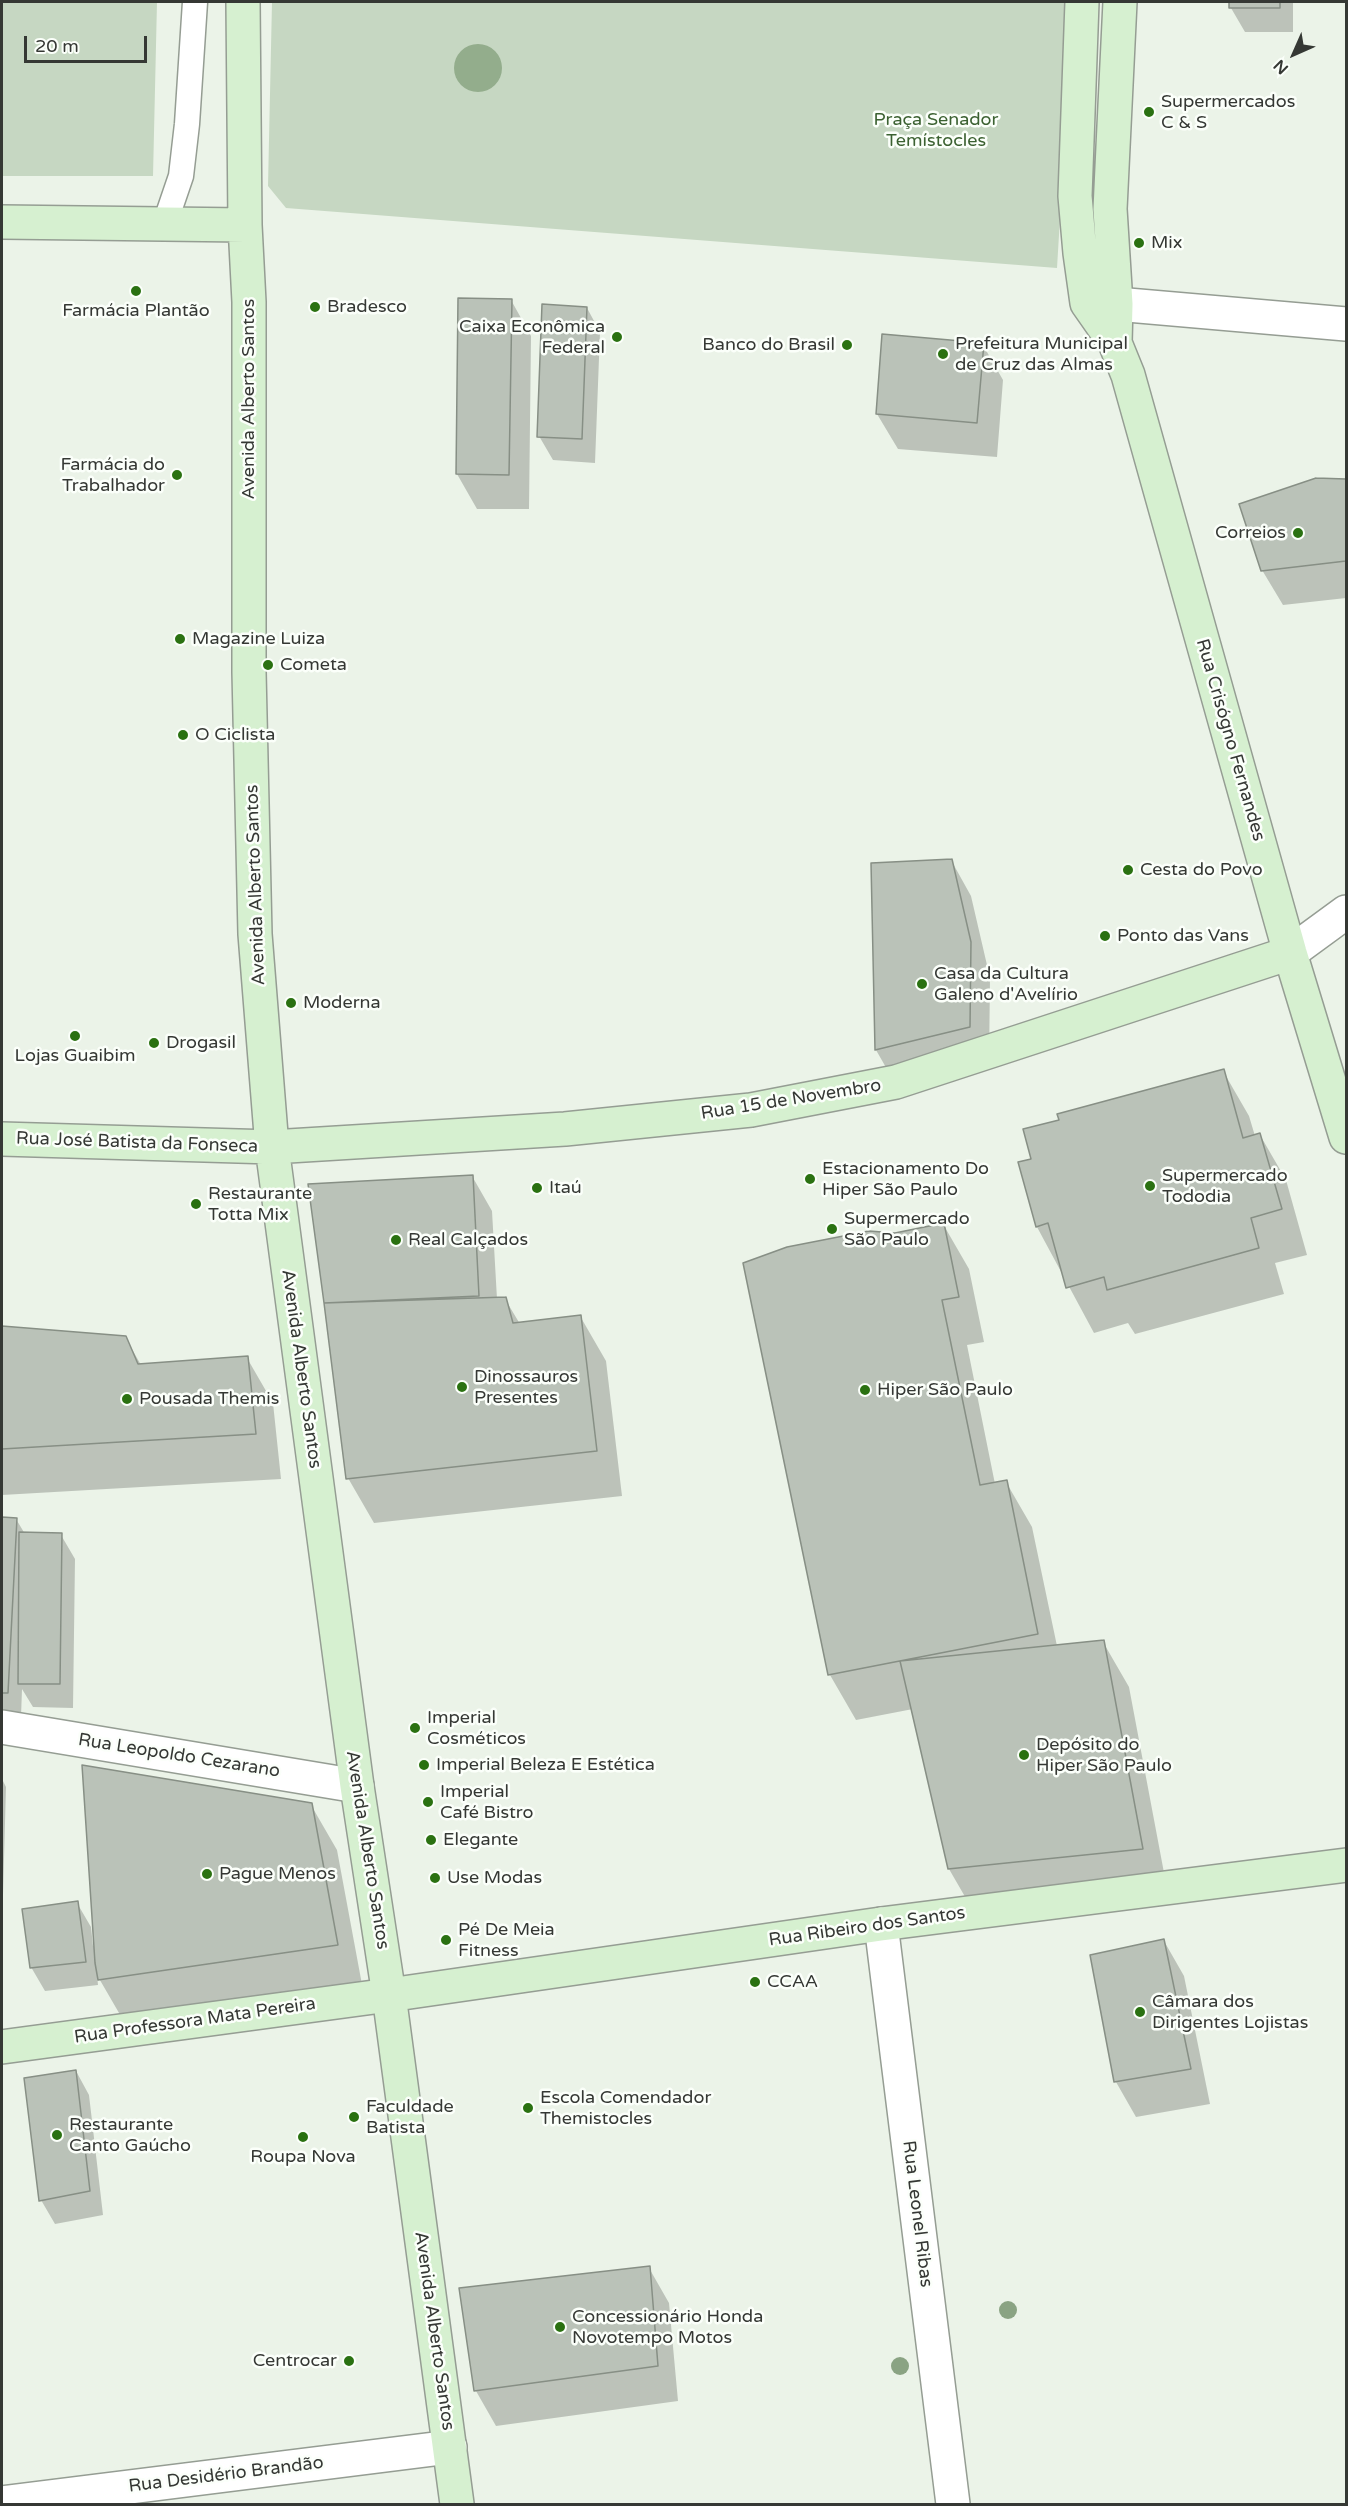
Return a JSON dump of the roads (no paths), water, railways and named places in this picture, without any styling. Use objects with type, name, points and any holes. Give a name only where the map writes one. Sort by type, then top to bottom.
[{"type":"main road","points":[[2,222],[245,225],[243,2]]},
{"type":"main road","points":[[1082,2],[1075,195],[1080,253],[1102,303]]},
{"type":"main road","points":[[1102,303],[1110,209],[1120,2]]},
{"type":"main road","name":"Avenida Alberto Santos","points":[[245,225],[249,302],[249,672],[255,934],[272,1147],[357,1786],[389,1995],[457,2505]]},
{"type":"main road","name":"Rua Crisógno Fernandes","points":[[1102,303],[1128,375],[1290,953],[1347,1137]]},
{"type":"main road","name":"Rua 15 de Novembro","points":[[272,1147],[565,1129],[751,1110],[896,1082],[1290,953]]},
{"type":"main road","name":"Rua José Batista da Fonseca","points":[[2,1139],[272,1147]]},
{"type":"main road","name":"Rua Ribeiro dos Santos","points":[[389,1995],[881,1924],[1347,1865]]},
{"type":"main road","name":"Rua Professora Mata Pereira","points":[[2,2047],[389,1995]]},
{"type":"street","points":[[1102,303],[1347,324]]},
{"type":"street","points":[[1290,953],[1347,912]]},
{"type":"street","name":"Rua Leopoldo Cezarano","points":[[2,1727],[357,1786]]},
{"type":"street","name":"Rua Leonel Ribas","points":[[881,1924],[953,2505]]},
{"type":"street","name":"Rua Desidério Brandão","points":[[2,2504],[450,2447]]},
{"type":"lane","points":[[165,223],[181,176],[187,124],[195,2]]},
{"type":"place","name":"Supermercados C & S","points":[[1149,112]]},
{"type":"place","name":"Mix","points":[[1139,243]]},
{"type":"place","name":"Farmácia Plantão","points":[[136,291]]},
{"type":"place","name":"Bradesco","points":[[315,307]]},
{"type":"place","name":"Caixa Econômica Federal","points":[[617,337]]},
{"type":"place","name":"Banco do Brasil","points":[[847,345]]},
{"type":"place","name":"Prefeitura Municipal de Cruz das Almas","points":[[943,354]]},
{"type":"place","name":"Farmácia do Trabalhador","points":[[177,475]]},
{"type":"place","name":"Correios","points":[[1298,533]]},
{"type":"place","name":"Magazine Luiza","points":[[180,639]]},
{"type":"place","name":"Cometa","points":[[268,665]]},
{"type":"place","name":"O Ciclista","points":[[183,735]]},
{"type":"place","name":"Cesta do Povo","points":[[1128,870]]},
{"type":"place","name":"Ponto das Vans","points":[[1105,936]]},
{"type":"place","name":"Casa da Cultura Galeno d'Avelírio","points":[[922,984]]},
{"type":"place","name":"Moderna","points":[[291,1003]]},
{"type":"place","name":"Lojas Guaibim","points":[[75,1036]]},
{"type":"place","name":"Drogasil","points":[[154,1043]]},
{"type":"place","name":"Estacionamento Do Hiper São Paulo","points":[[810,1179]]},
{"type":"place","name":"Supermercado Tododia","points":[[1150,1186]]},
{"type":"place","name":"Itaú","points":[[537,1188]]},
{"type":"place","name":"Restaurante Totta Mix","points":[[196,1204]]},
{"type":"place","name":"Supermercado São Paulo","points":[[832,1229]]},
{"type":"place","name":"Real Calçados","points":[[396,1240]]},
{"type":"place","name":"Dinossauros Presentes","points":[[462,1387]]},
{"type":"place","name":"Hiper São Paulo","points":[[865,1390]]},
{"type":"place","name":"Pousada Themis","points":[[127,1399]]},
{"type":"place","name":"Imperial Cosméticos","points":[[415,1728]]},
{"type":"place","name":"Depósito do Hiper São Paulo","points":[[1024,1755]]},
{"type":"place","name":"Imperial Beleza E Estética","points":[[424,1765]]},
{"type":"place","name":"Imperial Café Bistro","points":[[428,1802]]},
{"type":"place","name":"Elegante","points":[[431,1840]]},
{"type":"place","name":"Pague Menos","points":[[207,1874]]},
{"type":"place","name":"Use Modas","points":[[435,1878]]},
{"type":"place","name":"Pé De Meia Fitness","points":[[446,1940]]},
{"type":"place","name":"CCAA","points":[[755,1982]]},
{"type":"place","name":"Câmara dos Dirigentes Lojistas","points":[[1140,2012]]},
{"type":"place","name":"Escola Comendador Themistocles","points":[[528,2108]]},
{"type":"place","name":"Faculdade Batista","points":[[354,2117]]},
{"type":"place","name":"Restaurante Canto Gaúcho","points":[[57,2135]]},
{"type":"place","name":"Roupa Nova","points":[[303,2137]]},
{"type":"place","name":"Concessionário Honda Novotempo Motos","points":[[560,2327]]},
{"type":"place","name":"Centrocar","points":[[349,2361]]},
{"type":"park label","name":"Praça Senador Temístocles","points":[[936,130]]}]
